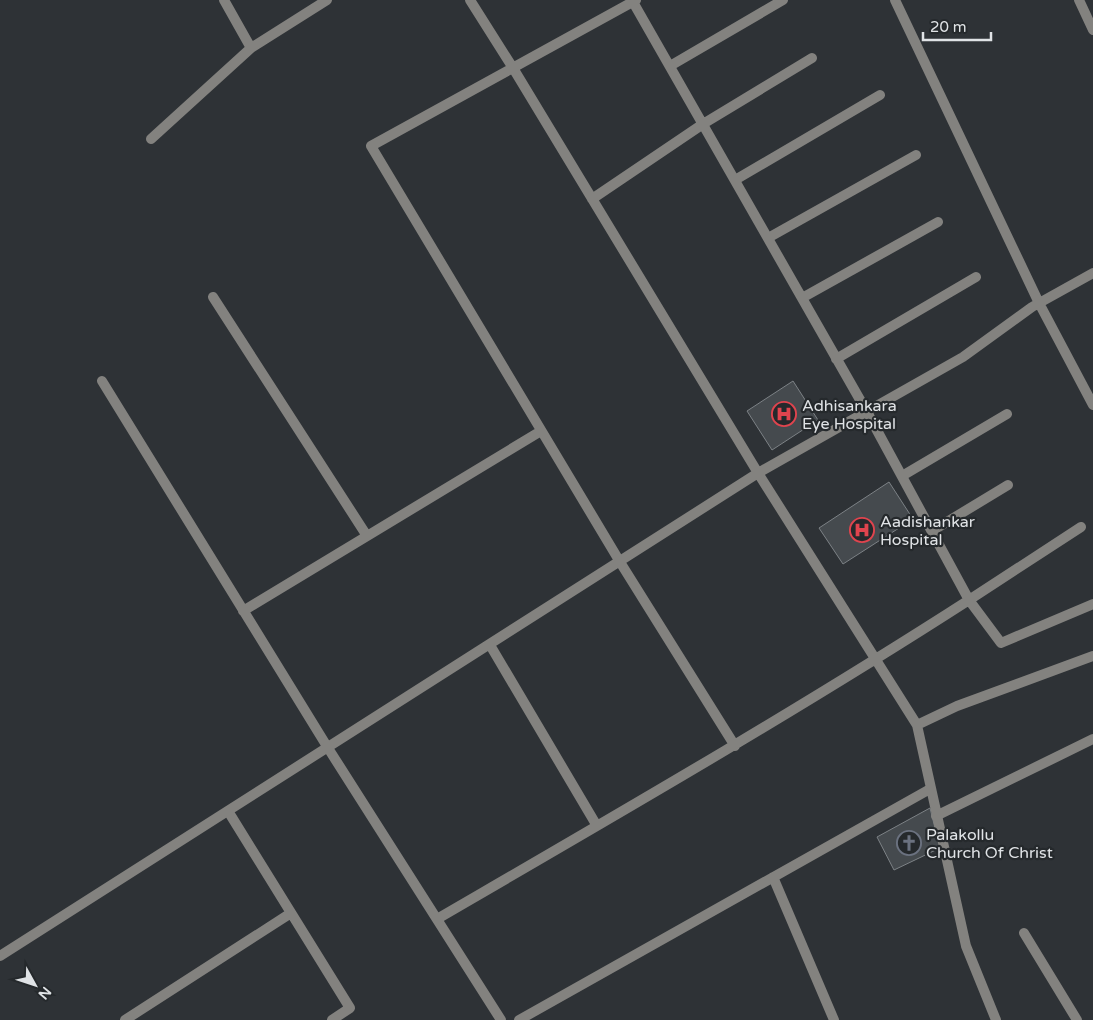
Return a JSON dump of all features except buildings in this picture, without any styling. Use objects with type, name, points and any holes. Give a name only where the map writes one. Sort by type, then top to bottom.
[{"type":"street","points":[[224,0],[251,48]]},
{"type":"street","points":[[151,139],[251,48],[327,0]]},
{"type":"street","points":[[470,0],[758,473],[917,725],[966,946],[996,1020]]},
{"type":"street","points":[[670,66],[783,0]]},
{"type":"street","points":[[895,0],[1039,303],[1093,405]]},
{"type":"street","points":[[1079,0],[1093,30]]},
{"type":"street","points":[[736,746],[620,562],[371,146],[635,1],[867,412],[969,600],[1001,643],[1093,604]]},
{"type":"street","points":[[592,199],[703,124],[812,58]]},
{"type":"street","points":[[735,180],[880,95]]},
{"type":"street","points":[[768,238],[916,155]]},
{"type":"street","points":[[802,298],[938,222]]},
{"type":"street","points":[[0,956],[758,473],[963,357],[1039,303],[1093,273]]},
{"type":"street","points":[[836,359],[976,277]]},
{"type":"street","points":[[213,298],[367,536]]},
{"type":"street","points":[[102,381],[328,748],[501,1020]]},
{"type":"street","points":[[902,476],[1007,414]]},
{"type":"street","points":[[243,611],[541,430]]},
{"type":"street","points":[[932,531],[1008,484]]},
{"type":"street","points":[[437,919],[736,746],[876,660],[1081,527]]},
{"type":"street","points":[[490,645],[597,826]]},
{"type":"street","points":[[917,725],[966,703],[1093,656]]},
{"type":"street","points":[[936,816],[1093,739]]},
{"type":"street","points":[[519,1020],[930,788]]},
{"type":"street","points":[[228,811],[350,1008],[332,1020]]},
{"type":"street","points":[[773,877],[834,1020]]},
{"type":"street","points":[[125,1020],[291,913]]},
{"type":"street","points":[[1024,933],[1077,1020]]},
{"type":"place","name":"Adhisankara Eye Hospital","points":[[784,414]]},
{"type":"place","name":"Aadishankar Hospital","points":[[862,530]]},
{"type":"place","name":"Palakollu Church Of Christ","points":[[909,843]]}]
